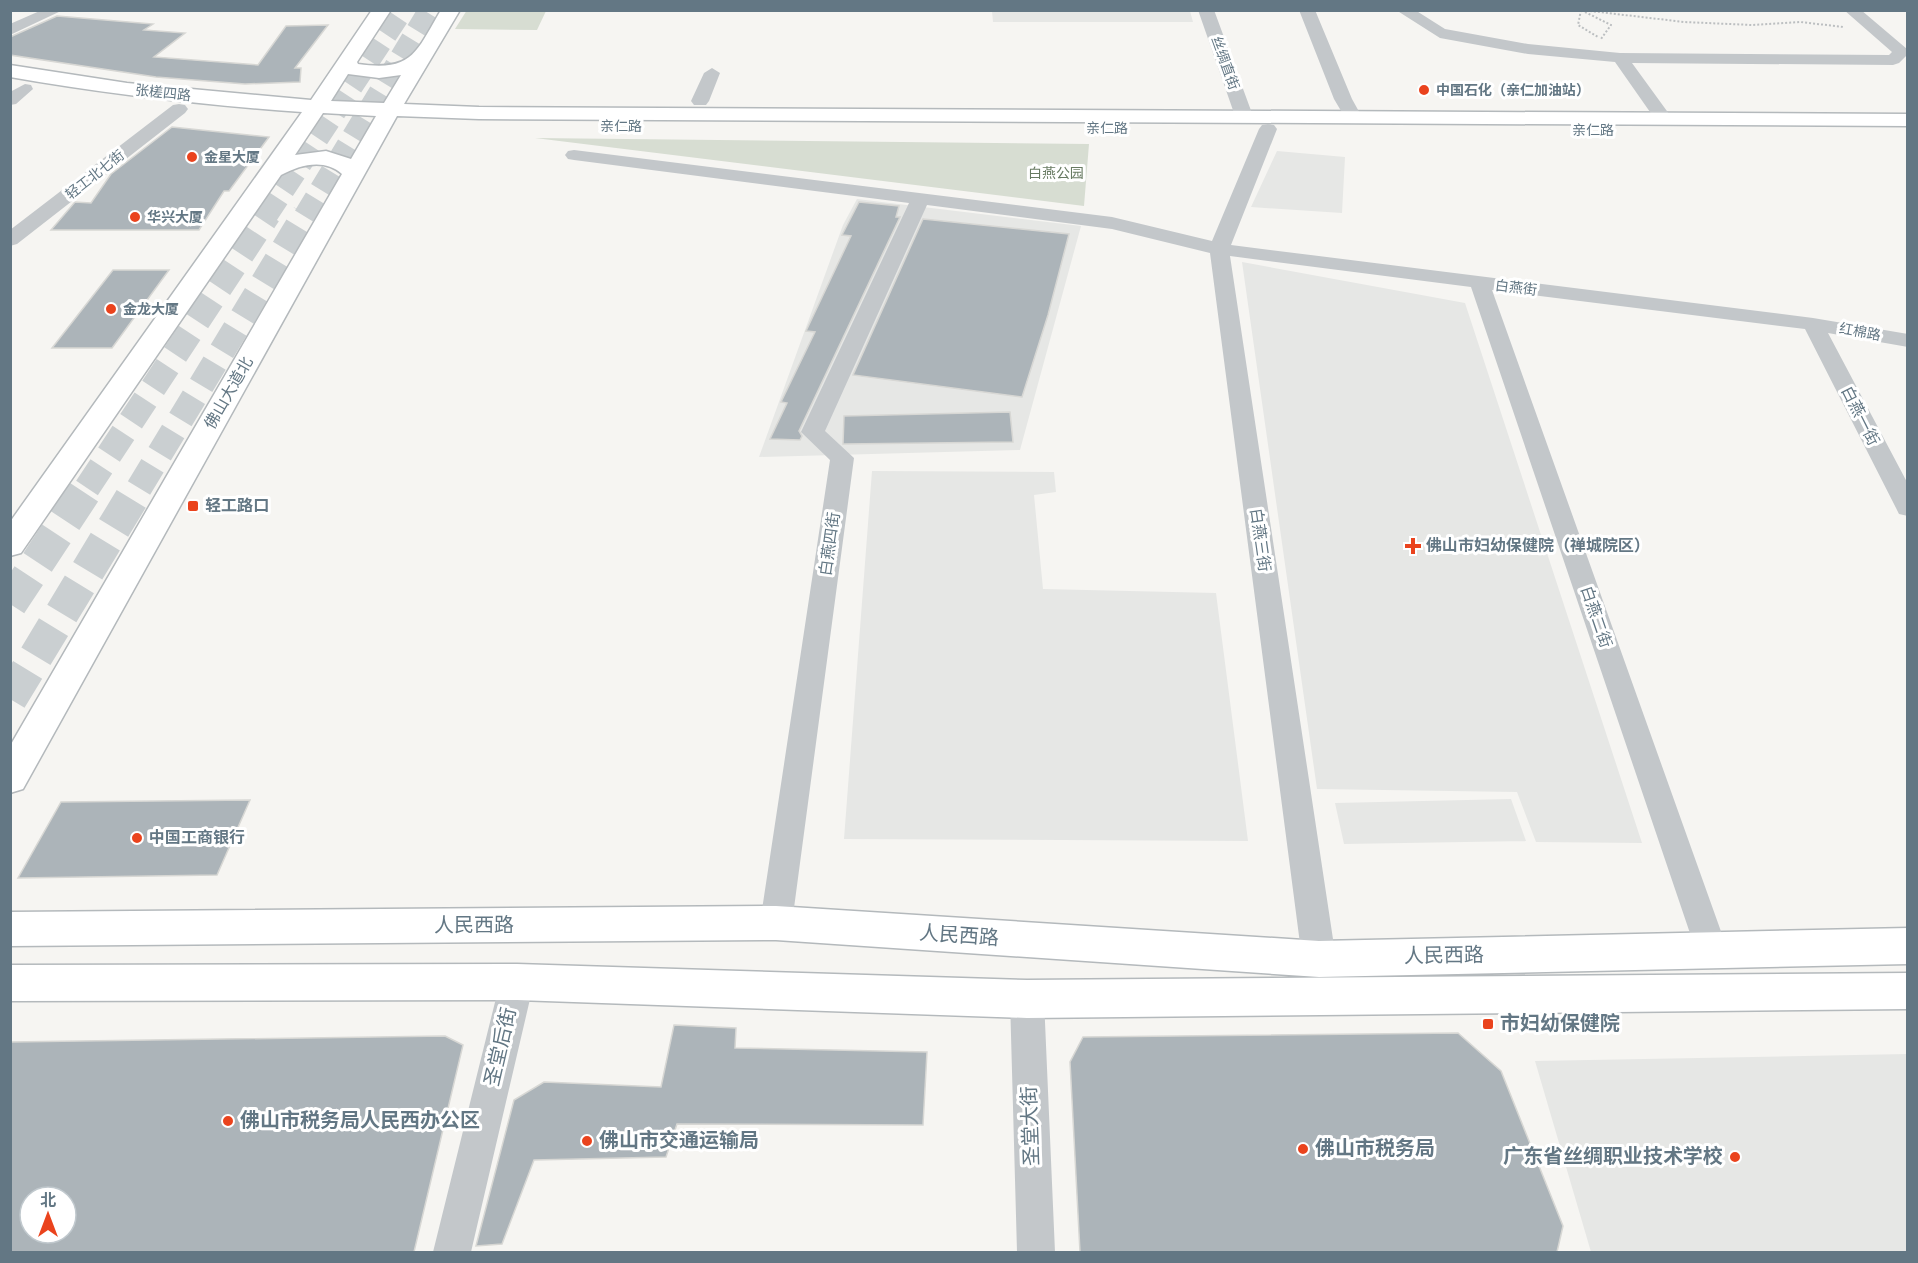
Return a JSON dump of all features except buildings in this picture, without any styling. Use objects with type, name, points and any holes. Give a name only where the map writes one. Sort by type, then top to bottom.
[{"type":"main road","points":[[10,546],[312,115],[382,10]]},
{"type":"main road","name":"佛山大道北","points":[[10,779],[355,173],[396,115],[421,60],[451,10]]},
{"type":"main road","points":[[347,62],[351,69],[374,73],[404,69],[421,60]]},
{"type":"main road","name":"张槎四路","points":[[10,71],[79,84],[312,115]]},
{"type":"main road","name":"张槎四路","points":[[15,92],[180,109],[312,115]]},
{"type":"main road","points":[[396,115],[492,101],[700,101],[1183,103],[1221,116]]},
{"type":"main road","name":"亲仁路","points":[[312,115],[479,113],[1908,120]]},
{"type":"main road","name":"亲仁路","points":[[396,115],[472,126],[1908,132]]},
{"type":"main road","points":[[273,171],[292,160],[325,158],[348,165],[355,173]]},
{"type":"main road","name":"人民西路","points":[[10,929],[776,923],[1319,959],[1908,946]]},
{"type":"main road","points":[[10,983],[517,982],[1027,999],[1908,991]]},
{"type":"street","points":[[10,30],[56,10]]},
{"type":"street","name":"丝绸直街","points":[[1206,10],[1244,116]]},
{"type":"street","points":[[1307,10],[1343,99],[1353,117]]},
{"type":"street","points":[[1403,10],[1440,33],[1528,50],[1620,58],[1893,60],[1901,52],[1851,10]]},
{"type":"street","points":[[1620,58],[1663,118]]},
{"type":"street","points":[[700,101],[711,73]]},
{"type":"street","name":"轻工北七街","points":[[10,240],[180,109]]},
{"type":"street","name":"白燕三街","points":[[1268,129],[1220,249],[1319,959]]},
{"type":"street","name":"白燕街","points":[[574,155],[1112,223],[1220,249],[1480,284],[1813,324]]},
{"type":"street","name":"白燕四街","points":[[776,923],[842,458],[813,432],[920,199]]},
{"type":"street","name":"白燕二街","points":[[1480,284],[1712,951]]},
{"type":"street","name":"红棉路","points":[[1813,324],[1908,341]]},
{"type":"street","name":"白燕一街","points":[[1813,324],[1908,508]]},
{"type":"street","name":"圣堂后街","points":[[452,1252],[517,982]]},
{"type":"street","name":"圣堂大街","points":[[1027,999],[1036,1252]]},
{"type":"path","points":[[1582,10],[1611,25],[1601,39]]},
{"type":"path","points":[[1582,10],[1578,25],[1601,39],[1620,58]]},
{"type":"path","points":[[1582,10],[1684,22],[1752,25],[1800,22],[1875,31]]},
{"type":"shaded area","points":[[992,11],[1190,11],[1193,22],[993,22]]},
{"type":"shaded area","points":[[1277,151],[1345,157],[1342,213],[1251,207]]},
{"type":"shaded area","points":[[857,199],[1081,226],[1020,450],[759,457],[843,225]]},
{"type":"shaded area","name":"佛山市妇幼保健院（禅城院区）","points":[[1242,262],[1465,303],[1642,843],[1536,842],[1517,792],[1317,789]]},
{"type":"shaded area","points":[[872,471],[1054,472],[1056,492],[1034,495],[1043,589],[1216,593],[1248,841],[844,839]]},
{"type":"shaded area","points":[[1511,799],[1526,841],[1344,844],[1335,803]]},
{"type":"shaded area","name":"广东省丝绸职业技术学校","points":[[1907,1054],[1907,1252],[1591,1252],[1535,1061]]},
{"type":"green space","points":[[467,10],[546,11],[537,30],[455,29]]},
{"type":"green space","name":"白燕公园","points":[[535,138],[1089,144],[1084,206]]},
{"type":"tunnel","points":[[267,216],[403,10]]},
{"type":"tunnel","points":[[304,216],[429,10]]},
{"type":"tunnel","points":[[87,488],[268,214]]},
{"type":"tunnel","points":[[139,488],[305,214]]},
{"type":"tunnel","points":[[10,604],[88,486]]},
{"type":"tunnel","points":[[10,699],[139,486]]},
{"type":"place","name":"中国石化（亲仁加油站）","points":[[1424,90]]},
{"type":"place","name":"金星大厦","points":[[192,157]]},
{"type":"place","name":"华兴大厦","points":[[135,217]]},
{"type":"place","name":"金龙大厦","points":[[111,309]]},
{"type":"place","name":"轻工路口","points":[[193,506]]},
{"type":"place","name":"佛山市妇幼保健院（禅城院区）","points":[[1413,546]]},
{"type":"place","name":"中国工商银行","points":[[137,838]]},
{"type":"place","name":"市妇幼保健院","points":[[1488,1024]]},
{"type":"place","name":"佛山市税务局人民西办公区","points":[[228,1121]]},
{"type":"place","name":"佛山市交通运输局","points":[[587,1141]]},
{"type":"place","name":"佛山市税务局","points":[[1303,1149]]},
{"type":"place","name":"广东省丝绸职业技术学校","points":[[1735,1157]]}]
